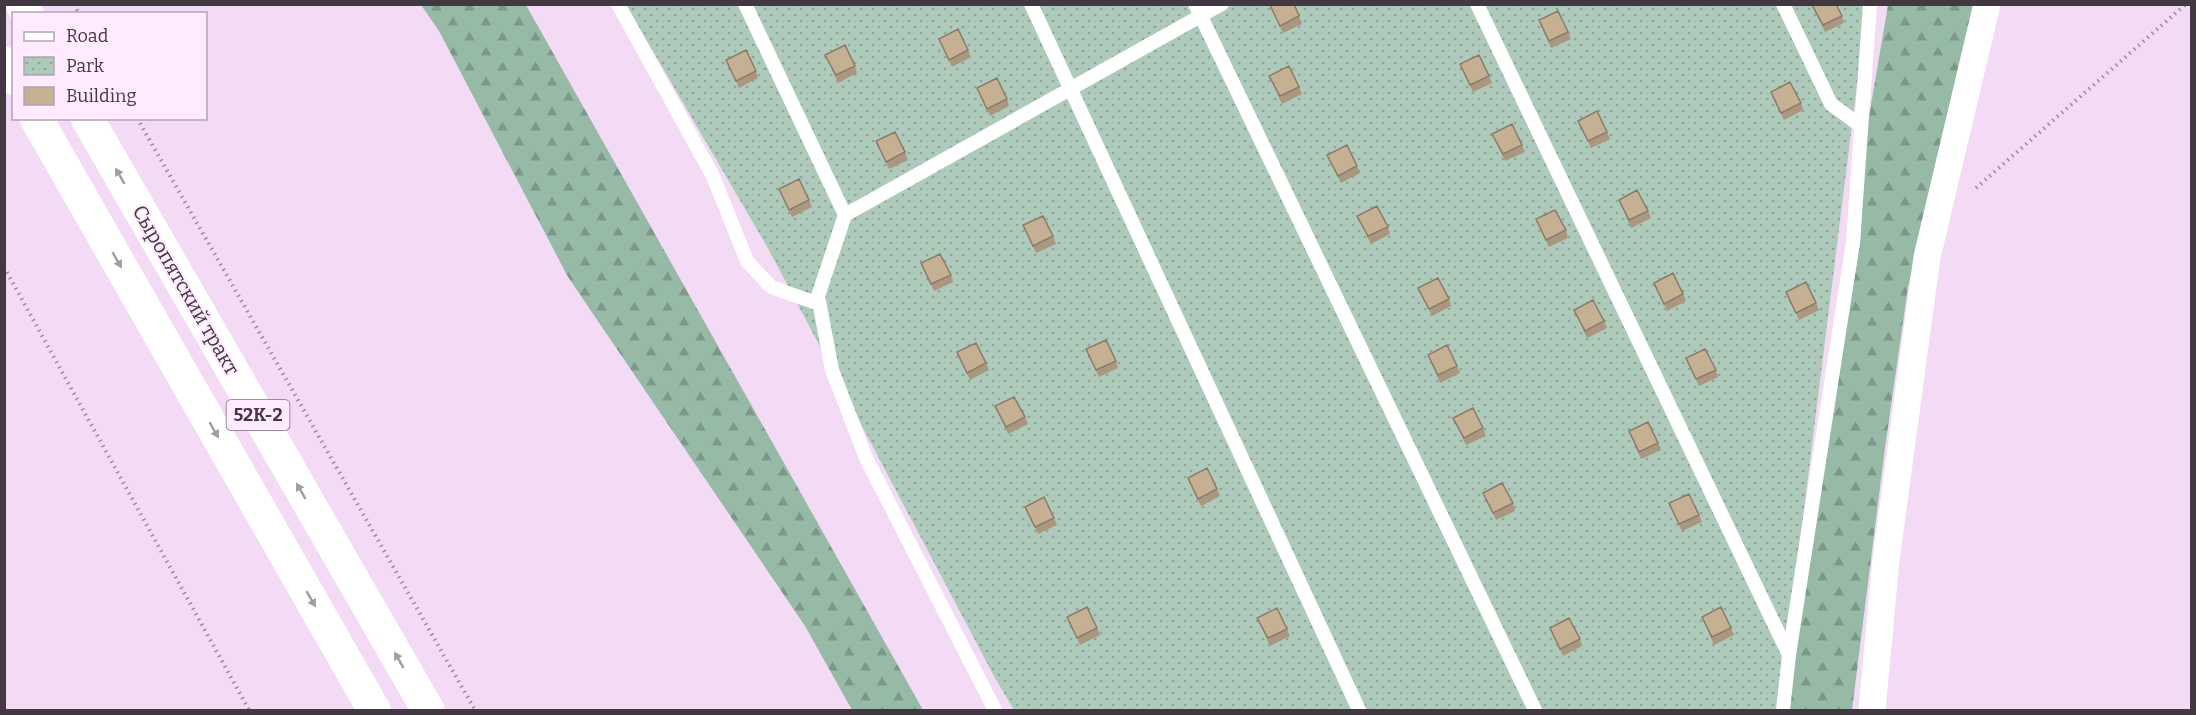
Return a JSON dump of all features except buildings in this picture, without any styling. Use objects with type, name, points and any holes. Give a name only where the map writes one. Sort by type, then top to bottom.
[{"type":"main road","name":"52К-2","points":[[37,120],[375,711]]},
{"type":"main road","name":"Сыропятский тракт","points":[[88,120],[428,711]]},
{"type":"street","points":[[1872,711],[1887,548],[1927,257],[1987,4]]},
{"type":"lane","points":[[618,4],[713,177],[747,261],[771,287],[819,304]]},
{"type":"lane","points":[[745,4],[845,215]]},
{"type":"lane","points":[[1031,4],[1359,711]]},
{"type":"lane","points":[[995,711],[866,458],[832,370],[818,296],[845,215],[1070,88],[1198,11],[1222,4]]},
{"type":"lane","points":[[1477,4],[1789,655]]},
{"type":"lane","points":[[1783,4],[1832,104],[1861,126]]},
{"type":"lane","points":[[1783,711],[1789,655],[1853,242],[1870,4]]},
{"type":"lane","points":[[1198,11],[1535,711]]},
{"type":"path","points":[[1935,224],[2186,4]]},
{"type":"path","points":[[139,120],[475,711]]},
{"type":"path","points":[[4,267],[249,711]]},
{"type":"green space","points":[[421,5],[526,5],[923,710],[852,710],[805,626],[568,277],[439,31]]},
{"type":"green space","points":[[626,5],[1867,5],[1779,710],[1014,710],[769,250]]},
{"type":"green space","points":[[1888,5],[1974,5],[1908,287],[1852,710],[1789,710],[1800,608],[1860,244],[1867,128]]}]
